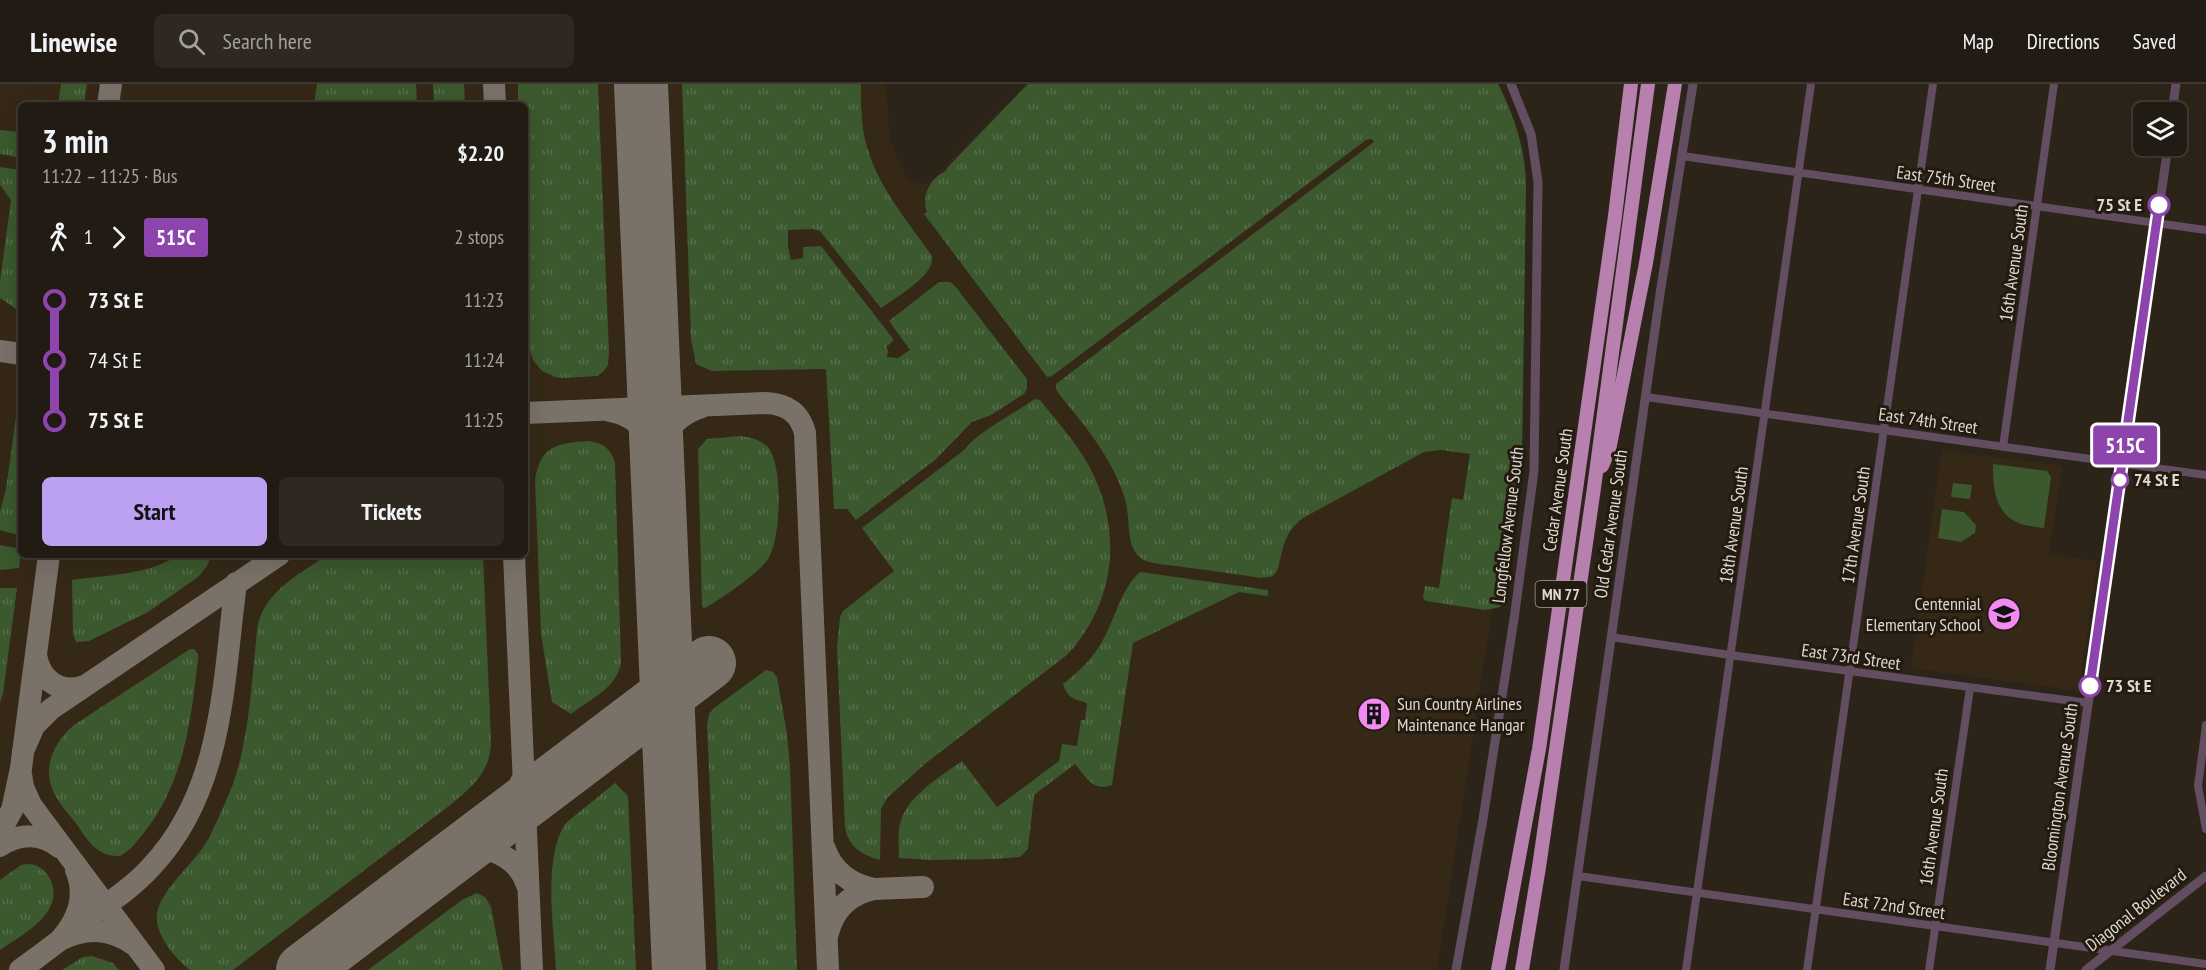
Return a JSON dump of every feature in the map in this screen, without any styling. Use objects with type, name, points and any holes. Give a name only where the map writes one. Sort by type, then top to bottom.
[{"type":"highway","name":"Cedar Avenue South","points":[[1498,970],[1539,749],[1615,216],[1631,84]]},
{"type":"highway","name":"Cedar Avenue South","points":[[1522,970],[1594,488],[1640,138],[1650,84]]},
{"type":"highway","points":[[1594,488],[1609,450],[1633,333],[1675,84]]},
{"type":"street","name":"Longfellow Avenue South","points":[[1456,970],[1508,654],[1534,471],[1538,182],[1531,134],[1511,84]]},
{"type":"street","name":"Old Cedar Avenue South","points":[[1564,970],[1692,84]]},
{"type":"street","name":"18th Avenue South","points":[[1686,970],[1811,84]]},
{"type":"street","name":"17th Avenue South","points":[[1807,970],[1933,84]]},
{"type":"street","name":"16th Avenue South","points":[[2003,447],[2054,84]]},
{"type":"street","points":[[2173,102],[2176,84]]},
{"type":"street","name":"East 75th Street","points":[[1682,156],[2206,230]]},
{"type":"street","name":"Bloomington Avenue South","points":[[2050,970],[2166,156]]},
{"type":"street","name":"East 74th Street","points":[[1646,397],[2206,475]]},
{"type":"street","name":"East 73rd Street","points":[[1611,637],[1850,672],[2088,703]]},
{"type":"street","name":"16th Avenue South","points":[[1929,970],[1970,688]]},
{"type":"street","points":[[2206,725],[2198,786],[2206,829]]},
{"type":"street","name":"East 72nd Street","points":[[1578,876],[2206,964]]},
{"type":"street","name":"Diagonal Boulevard","points":[[2086,970],[2206,876]]},
{"type":"street","points":[[2171,970],[2172,959]]},
{"type":"shaded area","points":[[0,84],[886,84],[889,133],[895,154],[909,182],[928,184],[1026,84],[1478,84],[1493,605],[1437,970],[0,970]]},
{"type":"shaded area","name":"Centennial Elementary School","points":[[1942,450],[2062,466],[2049,554],[2097,561],[2079,691],[1911,668]]},
{"type":"green space","points":[[61,84],[87,84],[84,102],[58,102]]},
{"type":"green space","points":[[317,84],[416,84],[417,102],[314,102]]},
{"type":"green space","points":[[433,84],[464,84],[465,102],[434,102]]},
{"type":"green space","points":[[518,84],[598,84],[609,352],[608,365],[597,376],[555,377],[542,371],[533,360],[530,351],[528,102],[518,102]]},
{"type":"green space","points":[[682,84],[861,84],[864,135],[875,169],[892,199],[932,256],[931,264],[921,278],[881,308],[820,231],[788,230],[791,260],[803,258],[803,247],[821,246],[894,340],[886,347],[887,357],[898,358],[910,350],[889,321],[939,282],[950,282],[1027,379],[1027,389],[1024,394],[991,415],[972,422],[935,460],[856,520],[847,509],[834,509],[826,369],[712,371],[696,364],[691,339]]},
{"type":"green space","points":[[1028,84],[1498,84],[1510,109],[1518,134],[1524,161],[1526,188],[1522,455],[1504,596],[1500,607],[1485,610],[1426,601],[1423,598],[1425,586],[1439,588],[1452,498],[1463,500],[1470,454],[1442,450],[1424,452],[1303,518],[1287,536],[1278,569],[1272,576],[1261,578],[1160,564],[1139,557],[1131,543],[1126,503],[1115,473],[1098,445],[1059,394],[1056,384],[1374,142],[1372,139],[1366,140],[1052,376],[1047,377],[924,214],[927,212],[926,194],[935,178],[946,171]]},
{"type":"green space","points":[[0,130],[18,132],[18,157],[0,154]]},
{"type":"green space","points":[[0,167],[18,170],[18,308],[16,309],[0,298],[0,281],[11,200],[0,185]]},
{"type":"green space","points":[[1034,399],[1040,400],[1074,443],[1090,468],[1100,492],[1107,516],[1110,541],[1105,589],[1096,612],[1067,655],[926,763],[887,798],[881,809],[880,860],[873,858],[862,853],[853,845],[845,828],[837,647],[840,617],[843,611],[894,571],[862,528],[988,429]]},
{"type":"green space","points":[[18,402],[18,535],[0,530],[0,512],[6,489]]},
{"type":"green space","points":[[741,436],[761,442],[767,446],[772,455],[776,468],[779,502],[776,535],[768,559],[763,565],[739,586],[705,608],[702,607],[698,449],[707,439]]},
{"type":"green space","points":[[588,441],[606,447],[615,463],[621,662],[615,679],[595,698],[571,714],[552,702],[541,634],[535,480],[541,460],[552,448],[567,443]]},
{"type":"green space","points":[[1993,464],[2047,471],[2051,477],[2044,528],[2021,524],[2005,514],[1995,491]]},
{"type":"green space","points":[[1953,483],[1972,485],[1970,499],[1951,497]]},
{"type":"green space","points":[[1942,509],[1964,512],[1976,525],[1975,533],[1961,542],[1938,538]]},
{"type":"green space","points":[[0,545],[18,548],[19,568],[0,570]]},
{"type":"green space","points":[[174,558],[210,558],[198,577],[148,612],[89,641],[76,642],[73,634],[72,580],[141,570]]},
{"type":"green space","points":[[323,558],[483,558],[491,741],[488,762],[479,778],[449,806],[233,970],[190,970],[172,952],[162,937],[157,913],[165,894],[209,838],[233,784],[247,726],[258,623],[269,600],[296,576]]},
{"type":"green space","points":[[1140,572],[1268,590],[1268,596],[1239,592],[1133,643],[1112,785],[1105,787],[1095,785],[1075,764],[1034,795],[1028,849],[1020,857],[930,860],[899,858],[899,829],[905,811],[927,786],[962,761],[997,807],[1059,761],[1062,744],[1077,746],[1081,720],[1085,720],[1087,703],[1072,697],[1063,684],[1092,657],[1108,630],[1128,586]]},
{"type":"green space","points":[[0,588],[17,588],[0,703]]},
{"type":"green space","points":[[190,649],[194,649],[198,654],[198,659],[188,728],[177,773],[157,814],[130,849],[120,856],[105,854],[93,846],[55,795],[49,772],[52,755],[61,739],[74,725]]},
{"type":"green space","points":[[766,670],[773,672],[777,677],[787,734],[797,970],[718,970],[707,725],[709,714],[714,708]]},
{"type":"green space","points":[[615,783],[628,796],[636,970],[556,970],[551,893],[554,853],[559,836],[567,822]]},
{"type":"green space","points":[[21,865],[40,867],[49,877],[53,890],[53,901],[40,921],[0,950],[0,880]]},
{"type":"green space","points":[[477,893],[485,897],[491,907],[503,970],[368,970],[462,900]]},
{"type":"green space","points":[[92,956],[113,963],[119,970],[62,970],[83,957]]},
{"type":"taxiway","points":[[108,102],[111,84]]},
{"type":"taxiway","points":[[494,84],[495,102]]},
{"type":"taxiway","points":[[640,84],[641,95]]},
{"type":"taxiway","points":[[0,351],[18,354]]},
{"type":"taxiway","points":[[528,413],[766,403],[780,405],[792,411],[800,420],[805,433],[828,970]]},
{"type":"taxiway","points":[[610,411],[623,415],[642,428],[652,448],[658,485],[662,447],[671,428],[678,419],[702,407]]},
{"type":"taxiway","points":[[0,832],[12,810],[21,768],[49,558]]},
{"type":"taxiway","points":[[23,751],[34,726],[51,709],[275,558]]},
{"type":"taxiway","points":[[514,558],[532,970]]},
{"type":"taxiway","points":[[20,970],[133,885],[176,836],[194,803],[207,768],[216,732],[223,695],[236,583]]},
{"type":"taxiway","points":[[36,655],[38,664],[46,678],[52,683],[67,688],[84,686]]},
{"type":"taxiway","points":[[21,774],[23,787],[31,805],[154,970]]},
{"type":"taxiway","points":[[472,842],[508,809],[521,782]]},
{"type":"taxiway","points":[[0,846],[15,839],[30,836],[45,839],[59,847]]},
{"type":"taxiway","points":[[825,849],[828,857],[844,876],[857,884],[874,889],[865,891],[844,904],[834,917],[828,933]]},
{"type":"taxiway","points":[[435,870],[463,853],[483,850],[502,855],[510,860],[523,875],[527,885]]},
{"type":"taxiway","points":[[76,870],[81,889],[79,907],[72,924],[60,940],[79,933],[97,931],[115,935],[133,944]]},
{"type":"taxiway","points":[[874,889],[923,887]]},
{"type":"runway","points":[[641,84],[679,970]]},
{"type":"runway","points":[[303,970],[709,663]]},
{"type":"bus line","name":"515C","points":[[2090,686],[2159,205]]},
{"type":"place","name":"75 St E","points":[[2159,205]]},
{"type":"place","name":"74 St E","points":[[2120,480]]},
{"type":"place","name":"Centennial Elementary School","points":[[2004,614]]},
{"type":"place","name":"73 St E","points":[[2090,686]]},
{"type":"place","name":"Sun Country Airlines Maintenance Hangar","points":[[1374,714]]}]
